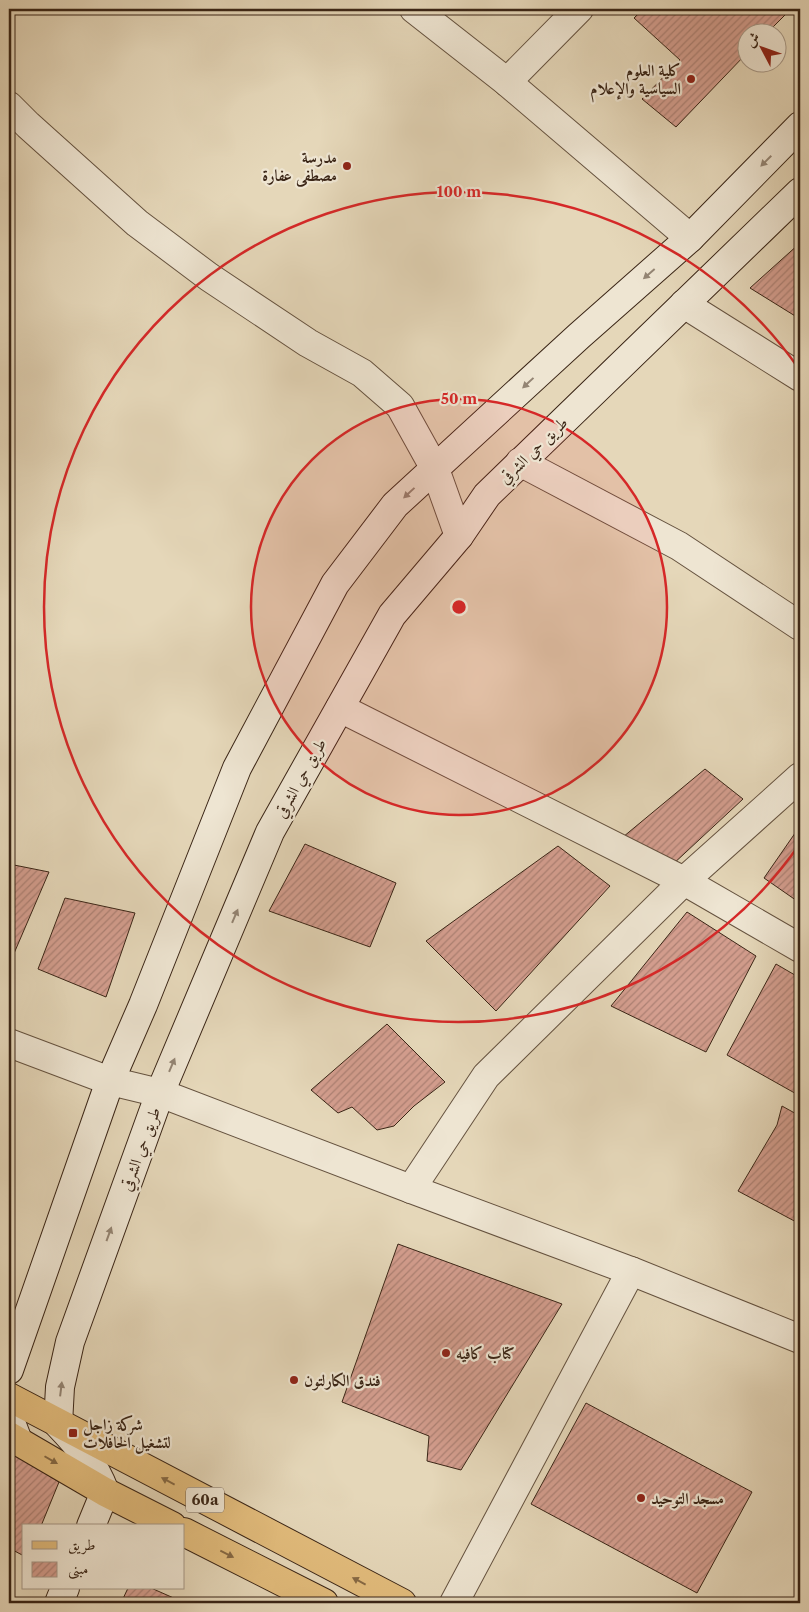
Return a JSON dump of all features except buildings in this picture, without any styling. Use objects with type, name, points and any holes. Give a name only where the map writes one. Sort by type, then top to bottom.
[{"type":"main road","name":"60a","points":[[9,1397],[402,1603]]},
{"type":"main road","name":"60a","points":[[12,1431],[105,1492],[168,1524]]},
{"type":"main road","name":"60a","points":[[185,1533],[324,1603]]},
{"type":"street","points":[[414,9],[507,82],[690,238]]},
{"type":"street","points":[[507,82],[579,9]]},
{"type":"street","points":[[9,106],[137,223],[209,277],[308,343],[362,373],[400,406],[434,469],[459,536]]},
{"type":"street","points":[[9,1370],[110,1081],[143,1005],[238,768],[335,584],[395,505],[579,336],[690,238],[800,126]]},
{"type":"street","name":"طريق حي الشرقي","points":[[58,1424],[60,1387],[70,1342],[160,1093],[270,832],[392,615],[459,536],[486,494],[800,192]]},
{"type":"street","points":[[684,304],[800,377]]},
{"type":"street","points":[[520,462],[679,546],[800,626]]},
{"type":"street","points":[[340,708],[684,881],[800,948]]},
{"type":"street","points":[[410,1189],[486,1076],[684,881],[800,776]]},
{"type":"street","points":[[9,1043],[110,1081],[160,1093],[410,1189],[799,1334]]},
{"type":"street","points":[[454,1603],[631,1271]]},
{"type":"street","points":[[58,1424],[81,1449],[98,1474],[105,1492],[92,1524]]},
{"type":"street","points":[[59,1603],[64,1590]]},
{"type":"place","name":"كلية العلوم السياسية والإعلام","points":[[691,79]]},
{"type":"place","name":"مدرسة مصطفى عفارة","points":[[347,166]]},
{"type":"place","name":"كتاب كافيه","points":[[446,1353]]},
{"type":"place","name":"فندق الكارلتون","points":[[294,1380]]},
{"type":"place","name":"شركة زاجل لتشغيل الحافلات","points":[[73,1433]]},
{"type":"place","name":"مسجد التوحيد","points":[[641,1498]]}]
